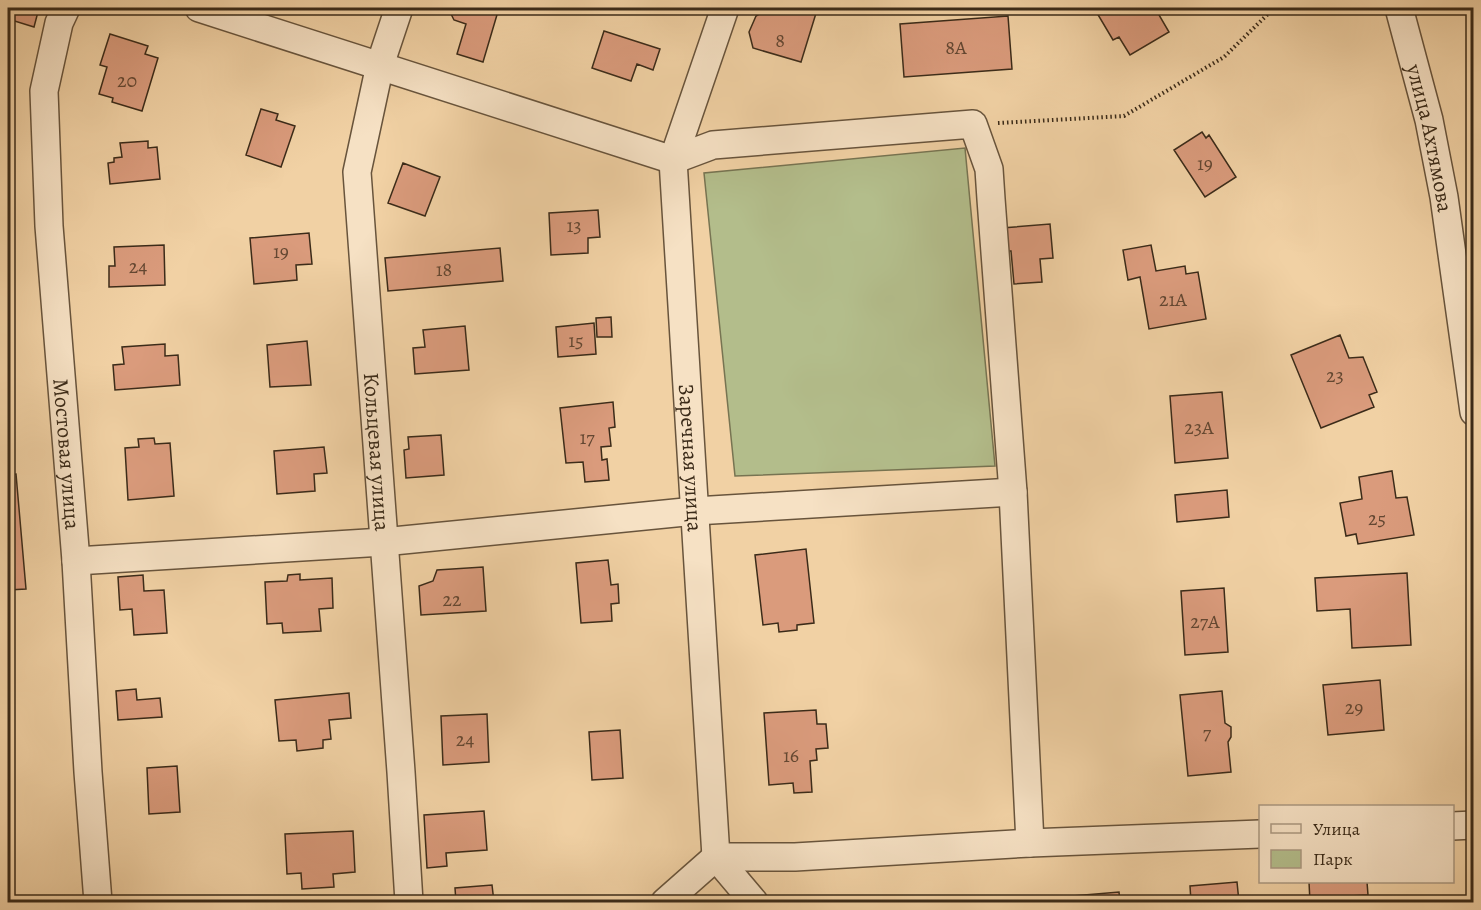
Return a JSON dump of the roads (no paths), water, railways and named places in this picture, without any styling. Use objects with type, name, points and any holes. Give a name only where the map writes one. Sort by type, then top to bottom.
[{"type":"street","name":"Мостовая улица","points":[[66,8],[59,23],[44,91],[49,226],[76,561],[98,903]]},
{"type":"street","points":[[199,8],[673,160],[713,145],[973,124],[989,169],[1013,492],[1030,843]]},
{"type":"street","name":"Кольцевая улица","points":[[399,8],[380,65],[357,172],[409,903]]},
{"type":"street","name":"Заречная улица","points":[[716,857],[673,160],[725,8]]},
{"type":"street","name":"улица Ахтямова","points":[[1399,8],[1429,120],[1444,197],[1473,412]]},
{"type":"street","points":[[76,561],[383,542],[695,511],[1013,492]]},
{"type":"street","points":[[1454,826],[1473,825]]},
{"type":"street","points":[[665,903],[716,857],[795,857],[1030,843],[1259,834]]},
{"type":"street","points":[[716,857],[754,903]]}]
